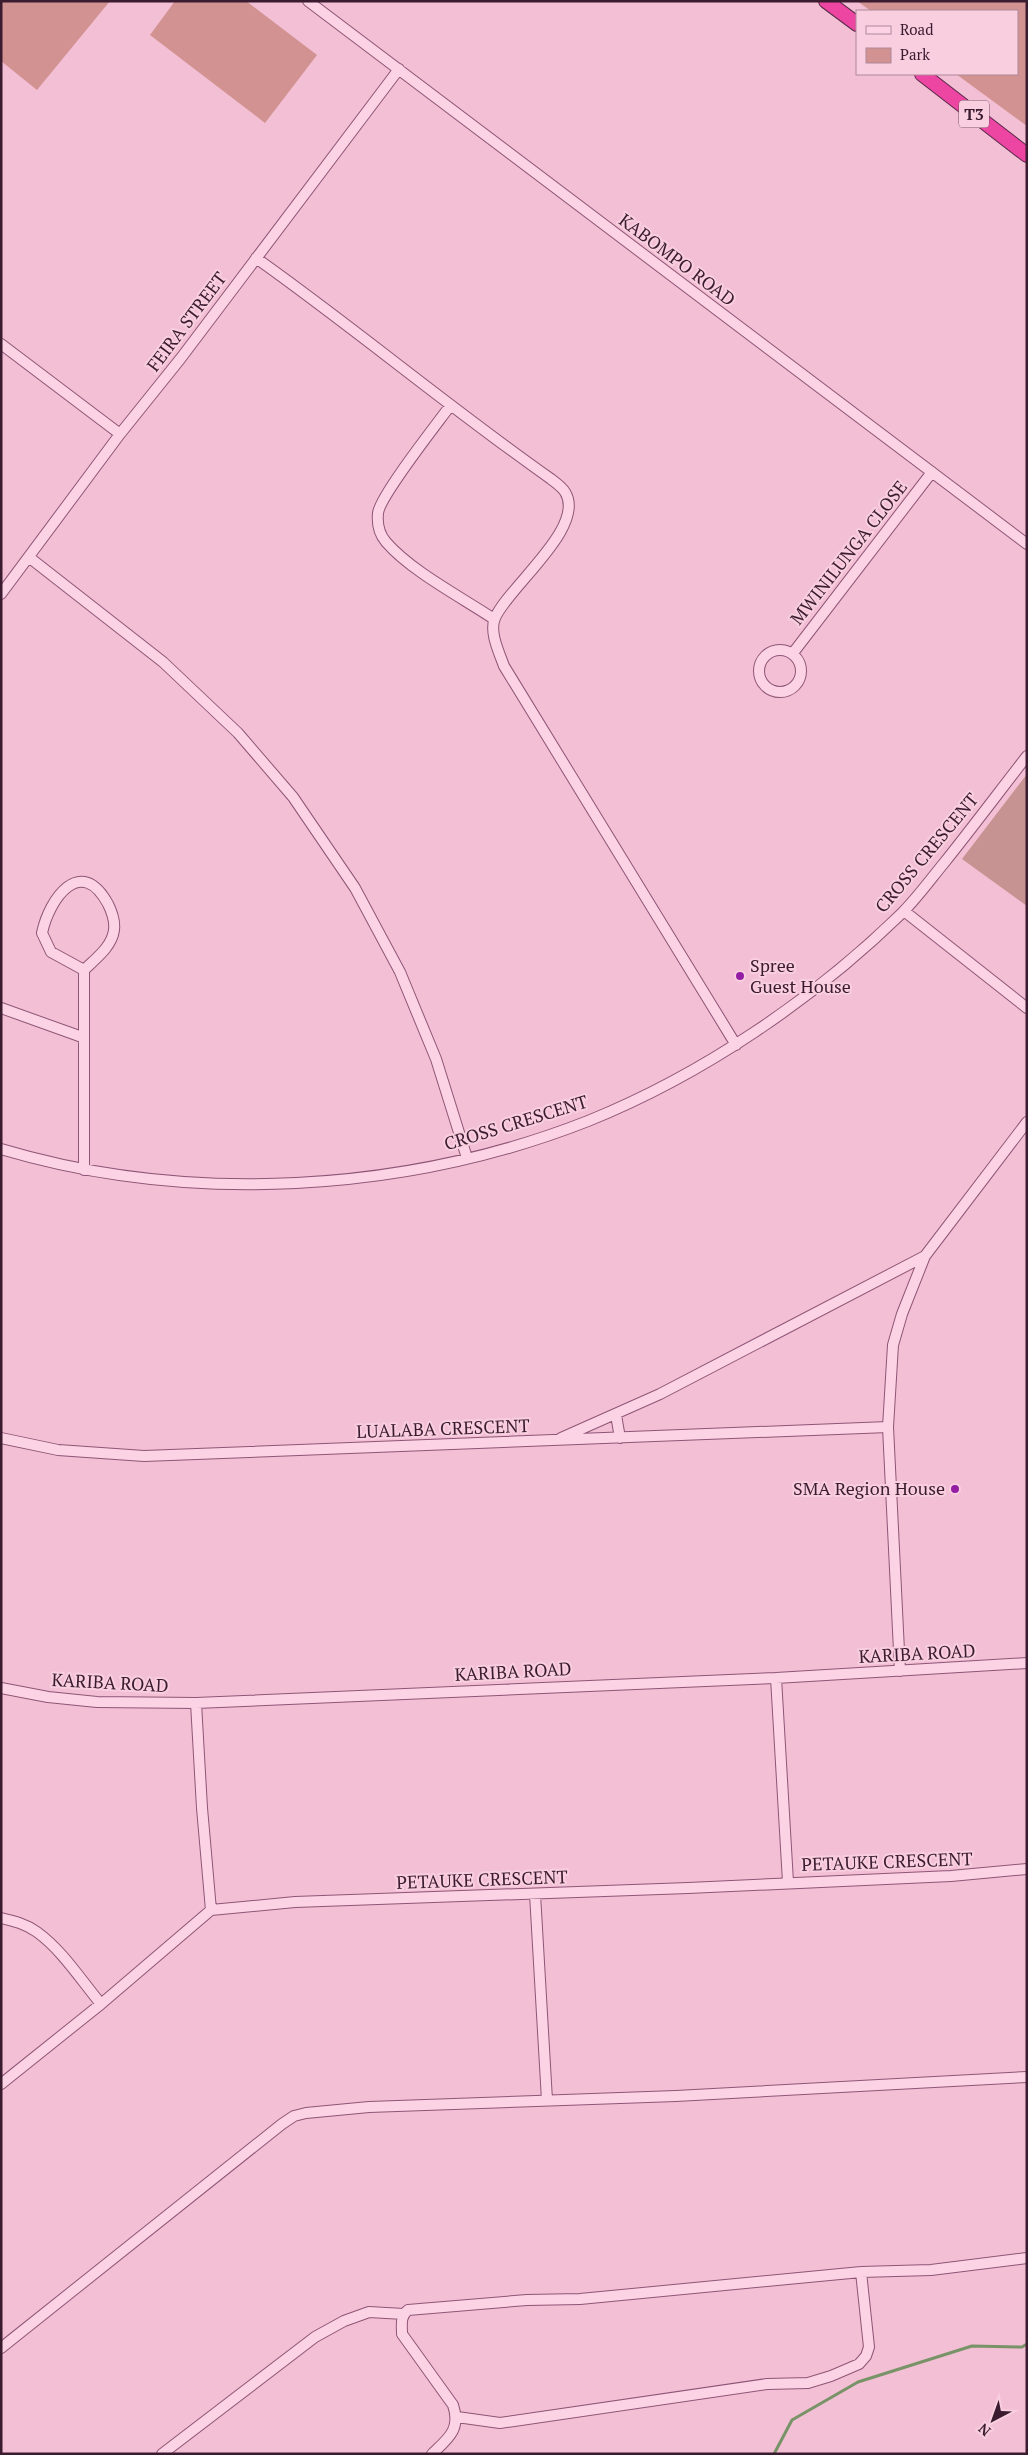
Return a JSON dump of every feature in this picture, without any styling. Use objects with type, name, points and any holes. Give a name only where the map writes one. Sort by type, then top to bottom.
[{"type":"highway","points":[[826,1],[856,23]]},
{"type":"highway","name":"T3","points":[[923,75],[1027,155]]},
{"type":"street","name":"KABOMPO ROAD","points":[[308,1],[1027,544]]},
{"type":"street","name":"FEIRA STREET","points":[[1,594],[30,558],[120,434],[399,69]]},
{"type":"street","points":[[256,258],[326,308],[450,406],[551,479],[565,492],[570,506],[565,522],[550,548],[494,618],[495,642],[504,666],[736,1045]]},
{"type":"street","points":[[1,344],[120,434]]},
{"type":"street","points":[[450,406],[389,490],[378,512],[378,528],[386,541],[423,573],[494,618]]},
{"type":"street","name":"MWINILUNGA CLOSE","points":[[793,653],[932,472]]},
{"type":"street","points":[[30,558],[163,662],[238,733],[293,797],[355,888],[400,972],[436,1059],[467,1158]]},
{"type":"street","name":"MWINILUNGA CLOSE","points":[[776,650],[793,653],[799,659],[801,669],[800,678],[796,685],[788,691],[780,693],[771,691],[764,686],[759,678],[758,669],[761,660],[767,654],[776,650]]},
{"type":"street","name":"CROSS CRESCENT","points":[[1,1149],[84,1170],[183,1182],[264,1185],[325,1182],[393,1173],[467,1158],[588,1120],[664,1085],[736,1045],[825,980],[904,912],[970,831],[1027,756]]},
{"type":"street","points":[[84,970],[51,952],[42,933],[52,903],[71,884],[83,882],[92,886],[104,898],[112,913],[114,930],[108,945],[84,970],[82,1037],[84,1170]]},
{"type":"street","points":[[904,912],[1027,1008]]},
{"type":"street","points":[[1,1008],[82,1037]]},
{"type":"street","points":[[900,1670],[888,1427],[893,1345],[902,1314],[925,1256],[1027,1122]]},
{"type":"street","points":[[553,1441],[616,1415],[753,1347],[925,1256]]},
{"type":"street","points":[[616,1415],[620,1438]]},
{"type":"street","name":"LUALABA CRESCENT","points":[[1,1438],[58,1450],[144,1456],[888,1427]]},
{"type":"street","name":"KARIBA ROAD","points":[[1,1688],[48,1697],[97,1702],[196,1703],[776,1678],[1027,1663]]},
{"type":"street","points":[[776,1678],[788,1882]]},
{"type":"street","points":[[1,2084],[101,2004],[212,1910],[202,1808],[196,1703]]},
{"type":"street","name":"PETAUKE CRESCENT","points":[[212,1910],[295,1902],[535,1894],[951,1876],[1027,1869]]},
{"type":"street","points":[[535,1894],[547,2100]]},
{"type":"street","points":[[1,1918],[21,1922],[37,1932],[63,1958],[101,2004]]},
{"type":"street","points":[[1,2348],[78,2285],[294,2116],[306,2112],[369,2107],[941,2083],[1027,2077]]},
{"type":"street","points":[[432,2454],[456,2428],[457,2416],[453,2405],[402,2334],[401,2321],[408,2310],[457,2305],[580,2298],[861,2272],[931,2270],[1027,2258]]},
{"type":"street","points":[[457,2416],[500,2423],[767,2384],[808,2383],[831,2376],[859,2364],[869,2347],[861,2272]]},
{"type":"street","points":[[162,2454],[315,2337],[344,2321],[369,2312],[404,2314]]},
{"type":"green space","points":[[1,1],[110,1],[37,90],[1,61]]},
{"type":"green space","points":[[175,1],[246,1],[317,55],[265,123],[150,35]]},
{"type":"green space","points":[[857,1],[1027,1],[1027,126],[957,75],[1018,75],[1018,10],[870,10]]},
{"type":"shaded area","points":[[1027,774],[1027,906],[962,859]]},
{"type":"waterway","points":[[774,2454],[792,2420],[858,2382],[972,2346],[1022,2347],[1027,2344]]},
{"type":"place","name":"Spree Guest House","points":[[740,976]]},
{"type":"place","name":"SMA Region House","points":[[955,1489]]}]
